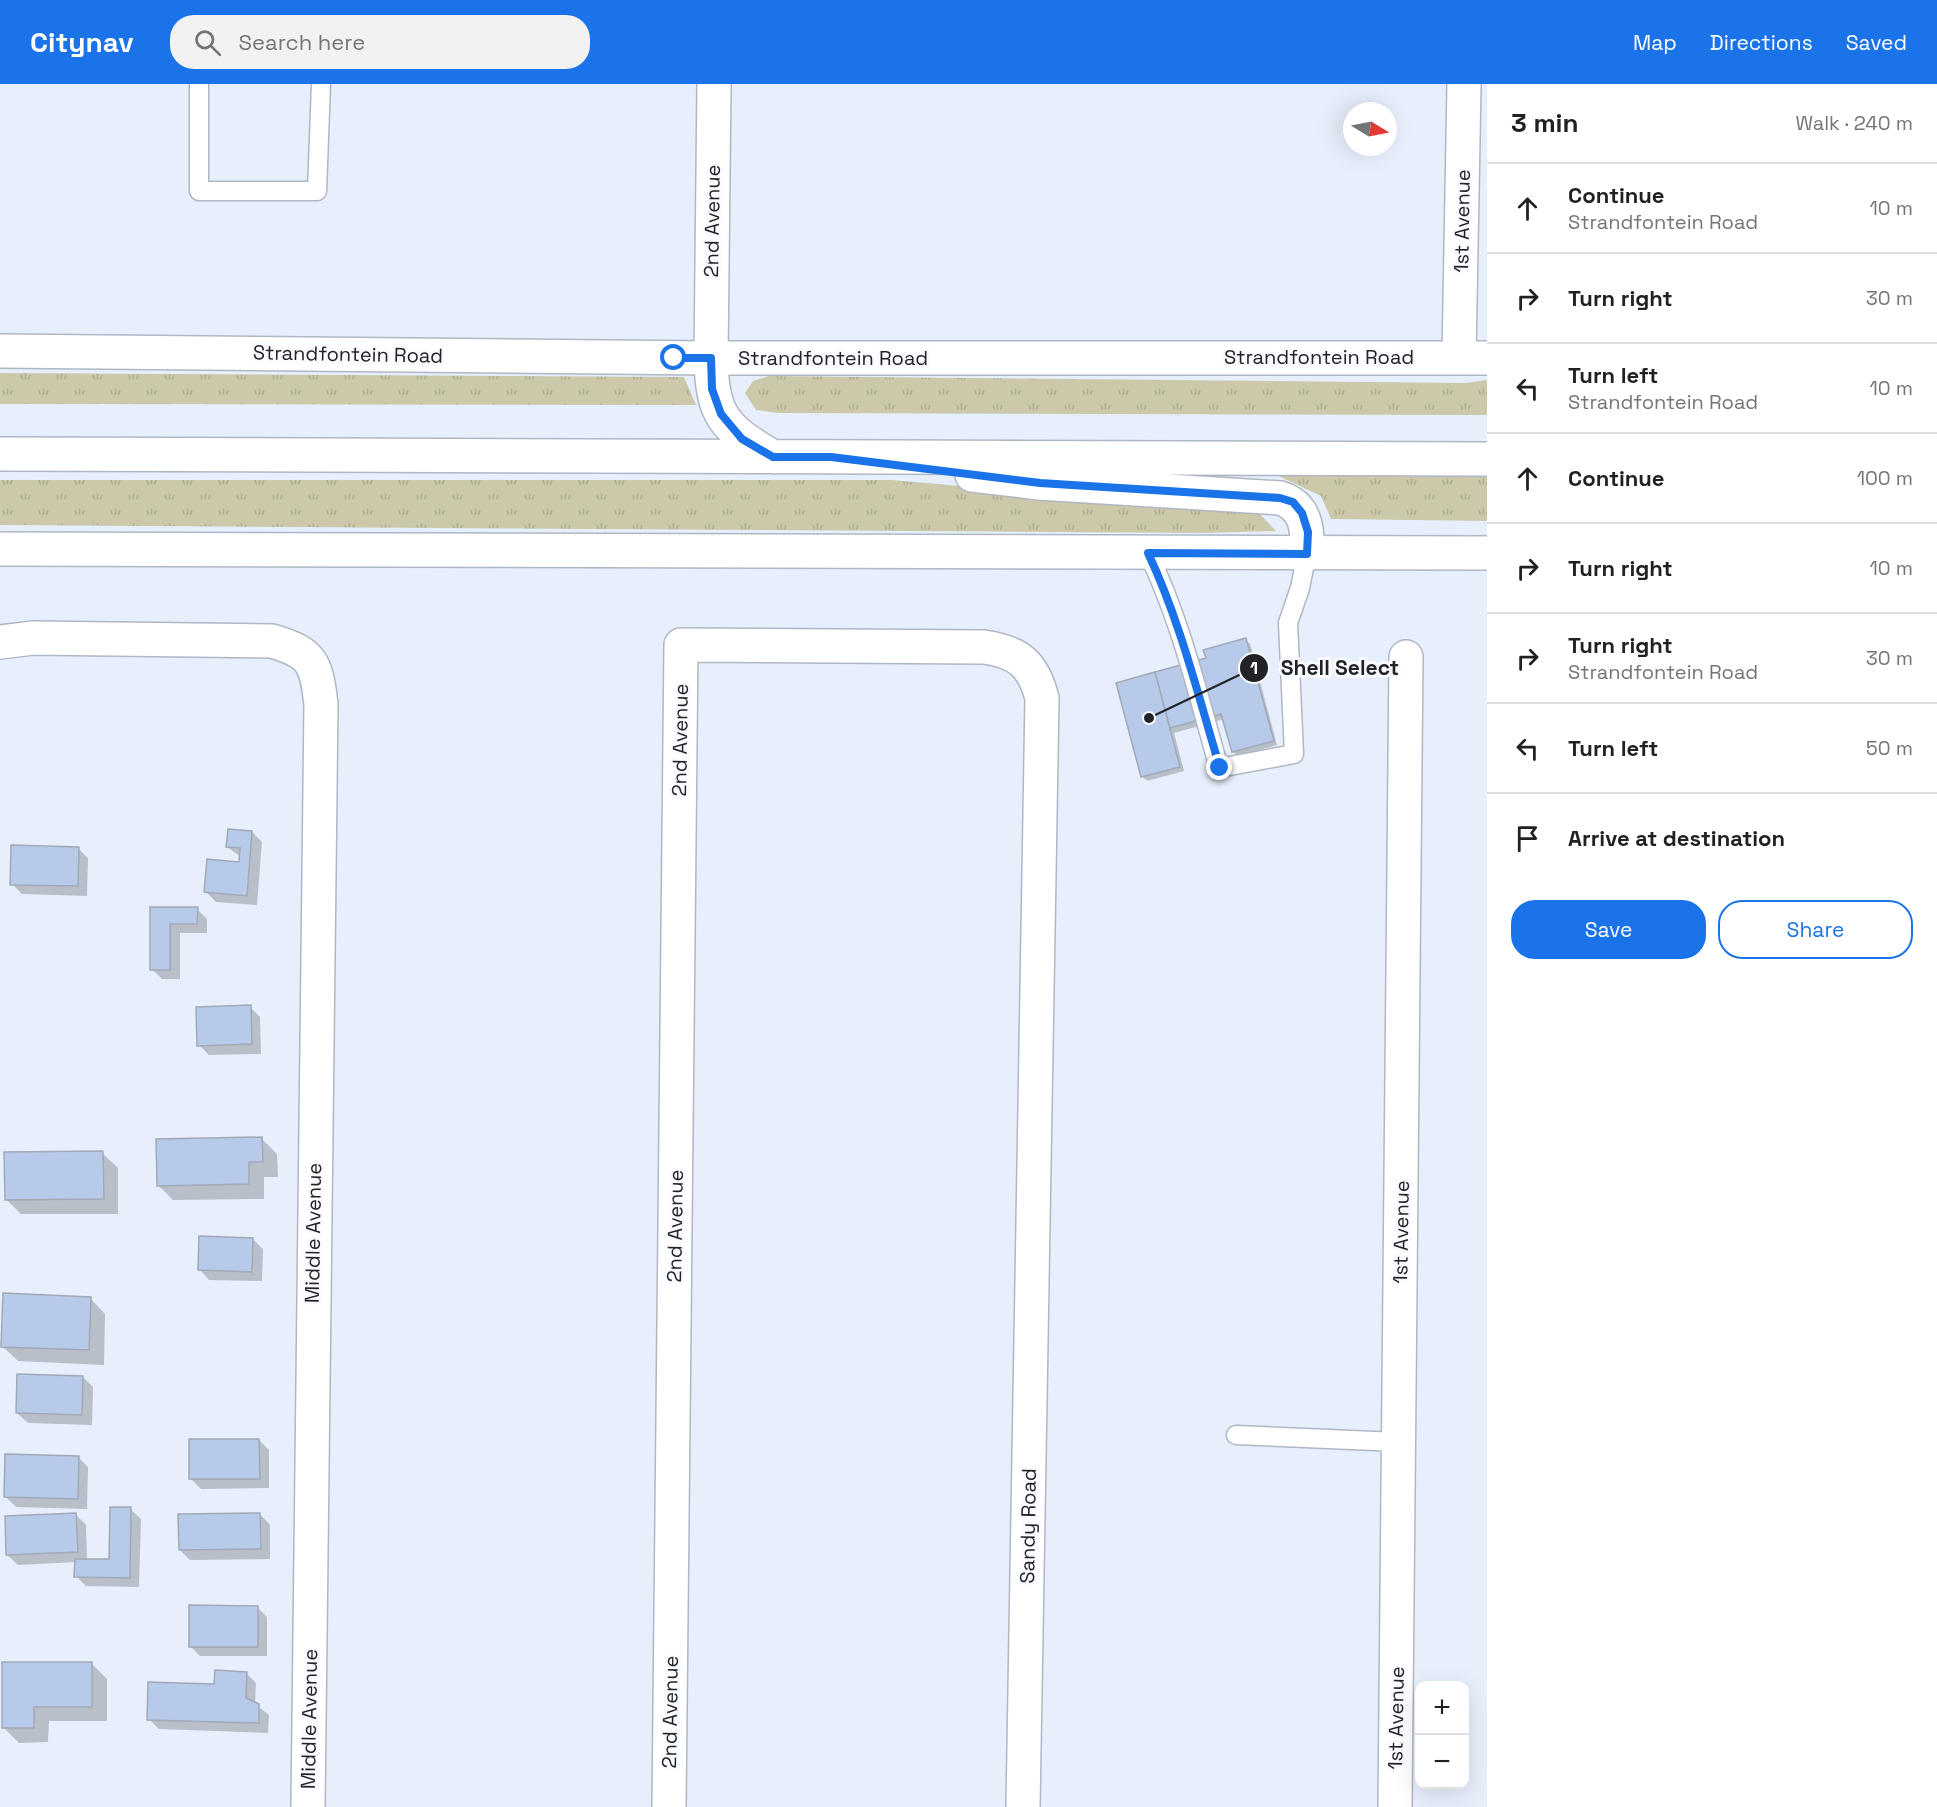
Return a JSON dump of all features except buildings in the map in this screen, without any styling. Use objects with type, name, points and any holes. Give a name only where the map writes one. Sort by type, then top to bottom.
[{"type":"street","name":"2nd Avenue","points":[[714,84],[712,389],[721,414],[742,439],[773,457]]},
{"type":"street","name":"1st Avenue","points":[[1464,84],[1473,358]]},
{"type":"street","name":"Strandfontein Road","points":[[0,351],[711,358],[1473,358]]},
{"type":"street","points":[[0,454],[1487,459]]},
{"type":"street","points":[[831,457],[1040,483],[1280,498],[1293,502],[1302,513],[1308,532],[1307,554]]},
{"type":"street","points":[[0,549],[1487,553]]},
{"type":"street","name":"Middle Avenue","points":[[0,642],[33,638],[273,641],[296,648],[311,661],[318,680],[321,704],[308,1807]]},
{"type":"street","name":"2nd Avenue","points":[[669,1807],[681,645]]},
{"type":"street","name":"Sandy Road","points":[[681,645],[984,647],[1005,650],[1020,658],[1038,682],[1042,698],[1023,1807]]},
{"type":"street","name":"1st Avenue","points":[[1395,1807],[1406,657]]},
{"type":"lane","points":[[200,84],[199,191],[317,191],[321,84]]},
{"type":"lane","points":[[1148,553],[1165,588],[1179,628],[1220,768],[1294,754],[1288,624],[1300,588],[1307,554]]},
{"type":"lane","points":[[1236,1435],[1398,1442]]},
{"type":"green space","points":[[0,373],[684,377],[696,405],[0,404]]},
{"type":"green space","points":[[769,376],[1466,383],[1487,380],[1487,415],[778,413],[756,410],[745,393],[753,381]]},
{"type":"green space","points":[[1270,472],[1487,475],[1487,521],[1331,519],[1321,496]]},
{"type":"green space","points":[[0,480],[891,480],[1258,512],[1276,531],[1202,533],[0,525]]},
{"type":"place","name":"Shell Select","points":[[1149,718]]},
{"type":"route","points":[[674,358],[711,358],[712,389],[721,414],[742,439],[773,457],[831,457],[1040,483],[1255,496],[1280,498],[1293,502],[1302,513],[1308,532],[1307,554],[1148,553],[1165,588],[1182,638],[1220,768]]}]
